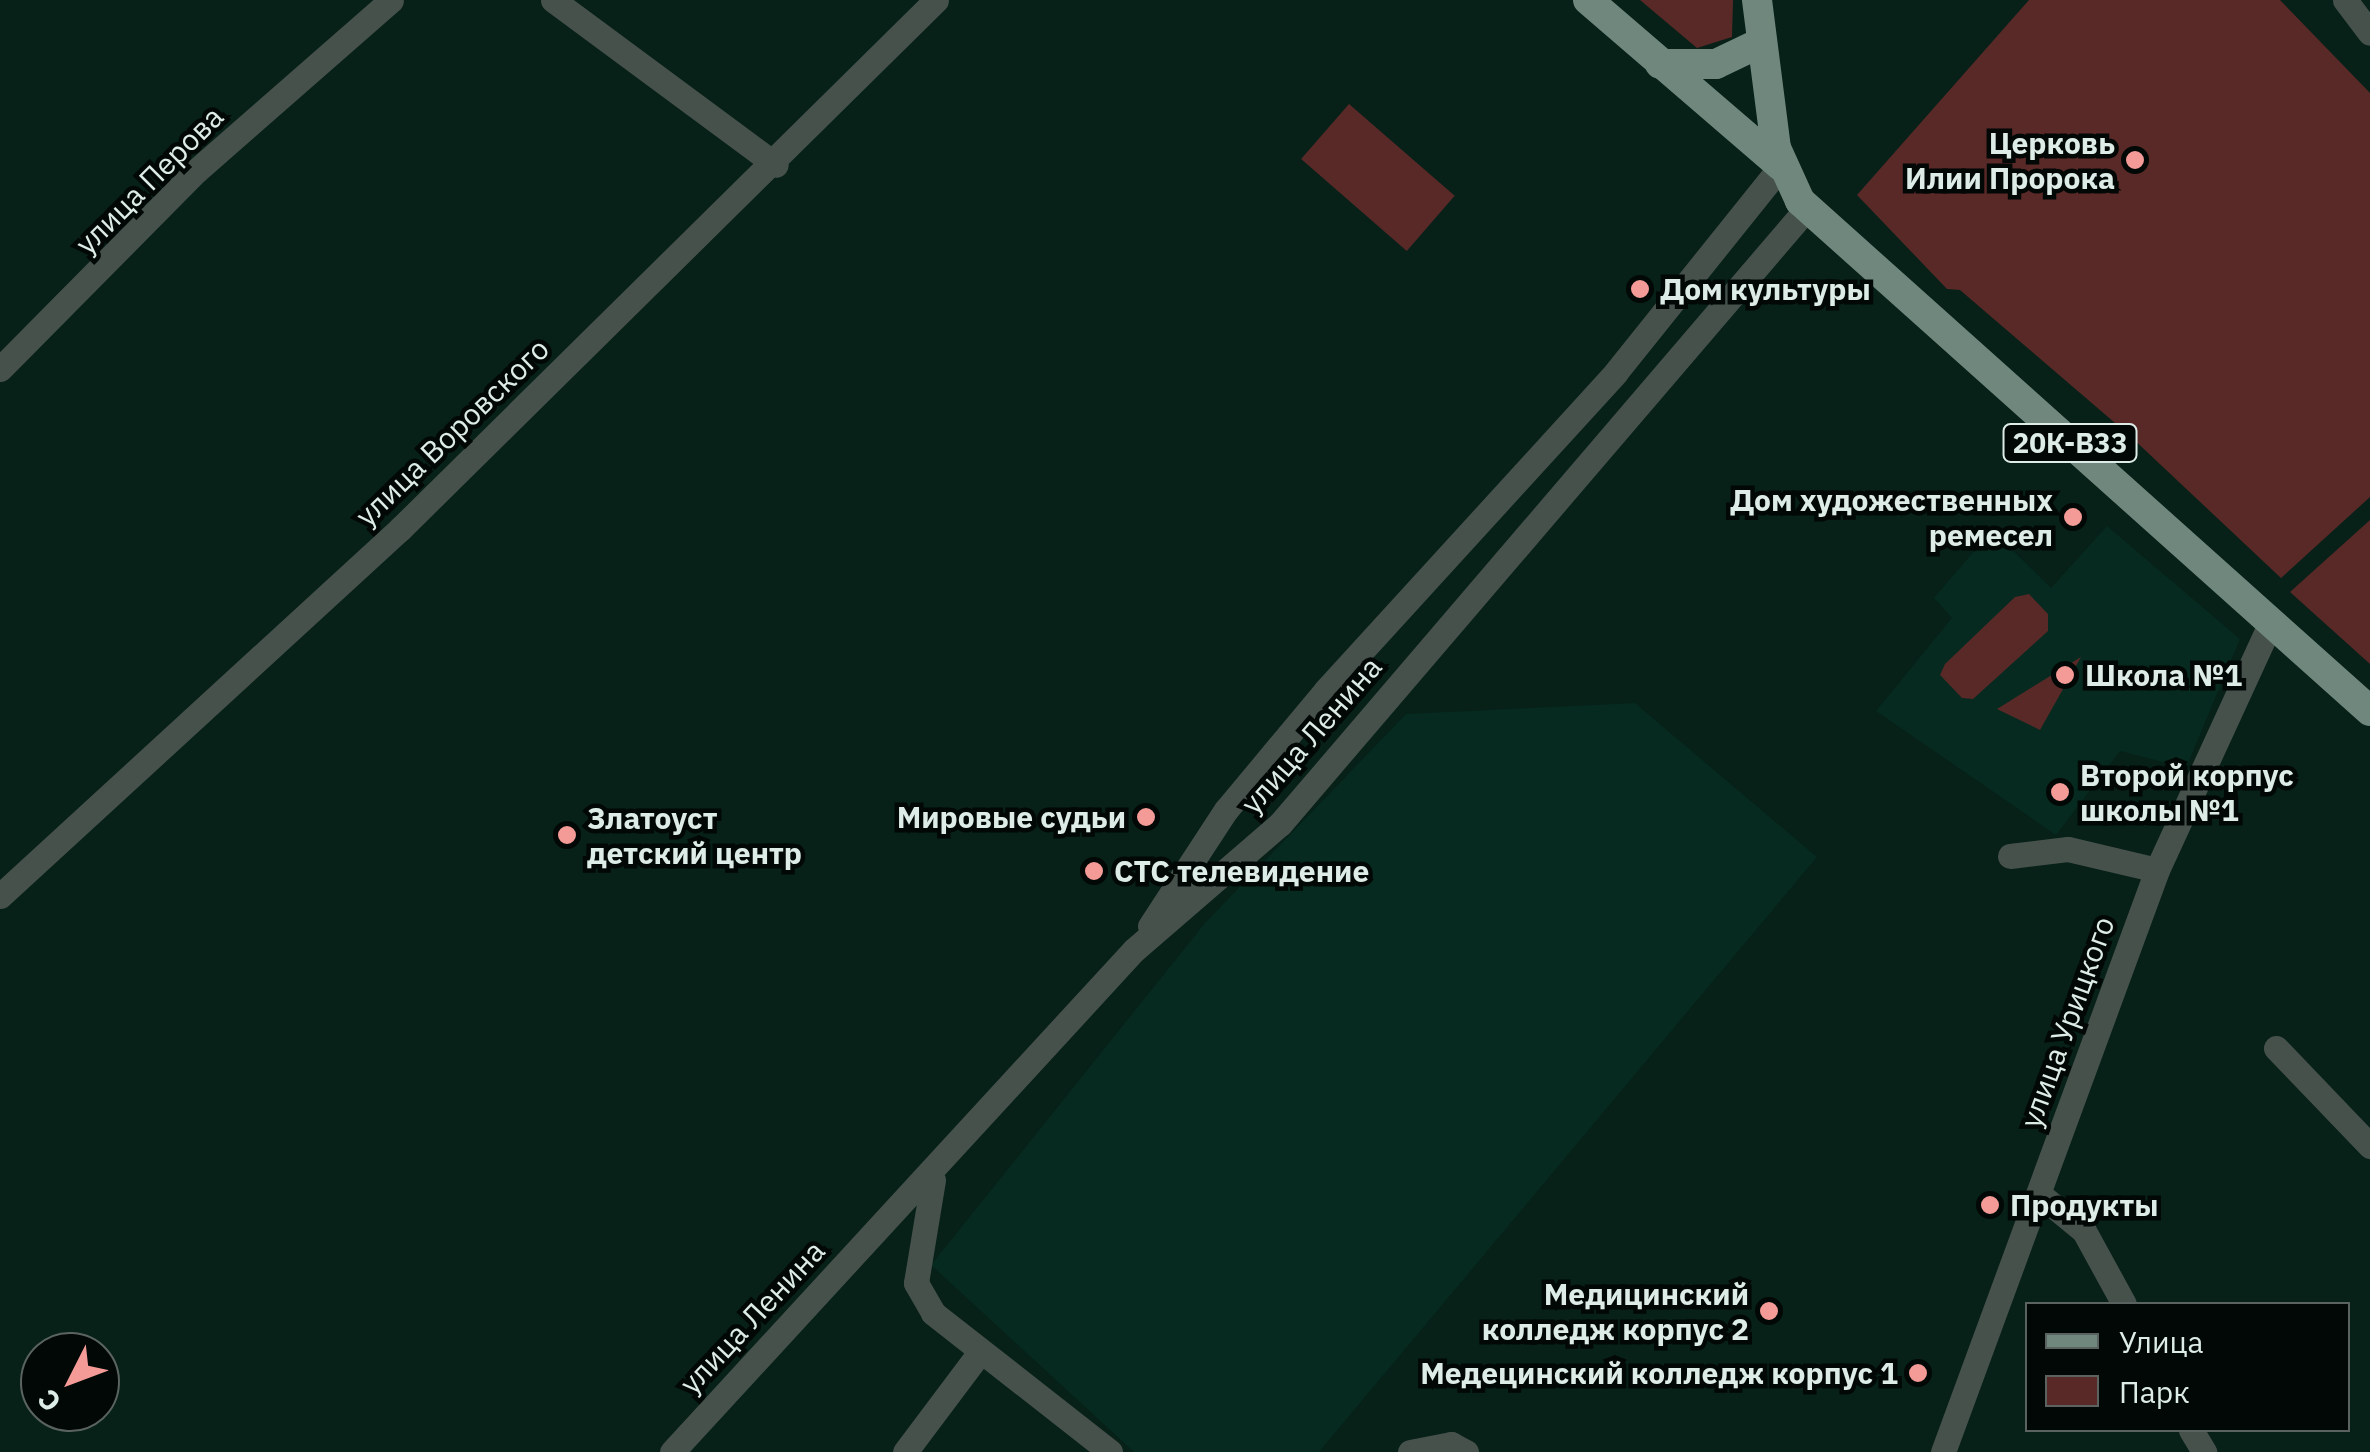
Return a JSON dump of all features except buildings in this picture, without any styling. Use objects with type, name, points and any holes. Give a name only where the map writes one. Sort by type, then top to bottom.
[{"type":"main road","name":"20К-В33","points":[[1588,0],[1781,166],[1807,208],[2370,710]]},
{"type":"main road","name":"20К-В33","points":[[1757,0],[1781,166]]},
{"type":"main road","points":[[1660,64],[1716,64],[1762,42]]},
{"type":"street","name":"улица Перова","points":[[0,369],[196,171],[391,0]]},
{"type":"street","points":[[553,0],[776,164]]},
{"type":"street","name":"улица Воровского","points":[[0,896],[776,164],[936,0]]},
{"type":"street","points":[[2345,0],[2370,33]]},
{"type":"street","points":[[1134,950],[1288,735],[1616,372],[1781,166]]},
{"type":"street","name":"улица Ленина","points":[[672,1452],[934,1175],[1134,950],[1280,824],[1807,208]]},
{"type":"street","name":"улица Урицкого","points":[[1943,1452],[2157,870],[2271,622]]},
{"type":"street","points":[[2010,856],[2068,849],[2157,870]]},
{"type":"street","points":[[2276,1048],[2370,1146]]},
{"type":"street","points":[[934,1175],[916,1282],[933,1313],[1110,1452]]},
{"type":"street","points":[[2039,1194],[2084,1231],[2123,1302]]},
{"type":"street","points":[[906,1452],[980,1352]]},
{"type":"street","points":[[1410,1452],[1450,1444],[1466,1452]]},
{"type":"shaded area","name":"Школа №1","points":[[2107,526],[2240,639],[2186,768],[2120,751],[2056,835],[1876,711],[1952,618],[1934,598],[1992,530],[2051,588]]},
{"type":"shaded area","points":[[1635,703],[1817,857],[1319,1452],[1134,1452],[931,1265],[1205,923],[1406,714]]},
{"type":"green space","points":[[1640,0],[1733,0],[1732,37],[1697,48]]},
{"type":"green space","points":[[2029,0],[2280,0],[2370,93],[2370,497],[2281,578],[2129,435],[1960,290],[1947,289],[1857,195]]},
{"type":"green space","points":[[1349,104],[1455,196],[1407,251],[1301,159]]},
{"type":"green space","points":[[2370,520],[2370,664],[2290,592]]},
{"type":"green space","points":[[2029,594],[2048,614],[2048,631],[1973,699],[1962,698],[1940,675],[1945,664],[2015,597]]},
{"type":"green space","points":[[2081,657],[2040,730],[1997,709]]},
{"type":"place","name":"Церковь Илии Пророка","points":[[2135,160]]},
{"type":"place","name":"Дом культуры","points":[[1640,289]]},
{"type":"place","name":"Дом художественных ремесел","points":[[2073,517]]},
{"type":"place","name":"Школа №1","points":[[2065,675]]},
{"type":"place","name":"Второй корпус школы №1","points":[[2060,792]]},
{"type":"place","name":"Мировые судьи","points":[[1146,817]]},
{"type":"place","name":"Златоуст детский центр","points":[[567,835]]},
{"type":"place","name":"СТС телевидение","points":[[1094,871]]},
{"type":"place","name":"Продукты","points":[[1990,1205]]},
{"type":"place","name":"Медицинский колледж корпус 2","points":[[1769,1311]]},
{"type":"place","name":"Медецинский колледж корпус 1","points":[[1918,1373]]}]
